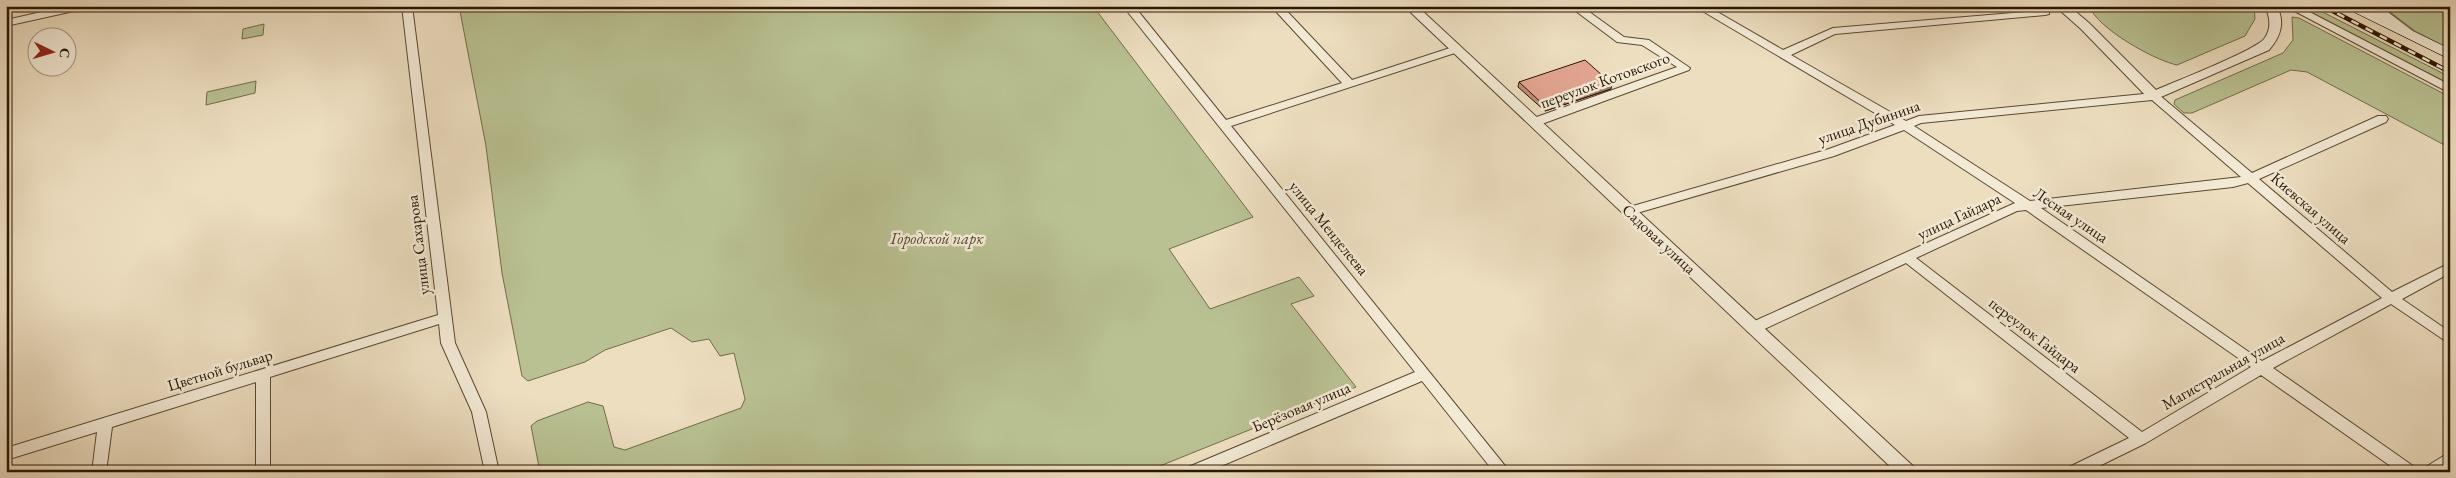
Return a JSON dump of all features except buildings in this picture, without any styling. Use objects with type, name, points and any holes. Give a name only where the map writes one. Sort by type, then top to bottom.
[{"type":"main road","points":[[2349,6],[2450,55]]},
{"type":"street","points":[[6,23],[83,6]]},
{"type":"street","name":"улица Сахарова","points":[[407,6],[448,343],[452,356],[475,400],[483,422],[492,472]]},
{"type":"street","name":"улица Менделеева","points":[[1128,6],[1503,472]]},
{"type":"street","points":[[1276,6],[1349,83]]},
{"type":"street","name":"Садовая улица","points":[[1410,6],[1908,472]]},
{"type":"street","name":"переулок Котовского","points":[[1536,122],[1685,68],[1645,42],[1622,40],[1574,6]]},
{"type":"street","name":"Лесная улица","points":[[1699,6],[1906,125],[2028,206],[2412,472]]},
{"type":"street","points":[[2061,6],[2085,26],[2154,96],[2264,47],[2272,39],[2276,30],[2276,20],[2271,6]]},
{"type":"street","points":[[2290,6],[2450,90]]},
{"type":"street","points":[[2372,6],[2429,45]]},
{"type":"street","points":[[1783,54],[1833,31],[2042,9]]},
{"type":"street","points":[[1223,125],[1457,49]]},
{"type":"street","name":"улица Дубинина","points":[[1630,211],[1830,153],[1918,120],[2154,96]]},
{"type":"street","name":"Киевская улица","points":[[2154,96],[2391,298],[2450,339]]},
{"type":"street","name":"улица Гайдара","points":[[1753,328],[2015,207],[2198,188],[2252,178],[2382,119]]},
{"type":"street","name":"переулок Гайдара","points":[[1907,257],[2141,439]]},
{"type":"street","name":"Магистральная улица","points":[[2072,472],[2141,439],[2261,368],[2450,267]]},
{"type":"street","name":"Цветной бульвар","points":[[6,454],[444,318]]},
{"type":"street","name":"Берёзовая улица","points":[[1191,472],[1425,374]]},
{"type":"street","points":[[263,375],[263,472]]},
{"type":"street","points":[[98,472],[105,424]]},
{"type":"street","points":[[2429,472],[2450,458]]},
{"type":"green space","name":"Городской парк","points":[[459,6],[1093,6],[1253,217],[1169,249],[1210,309],[1299,277],[1314,296],[1291,304],[1356,387],[1145,472],[540,472],[531,426],[537,421],[588,402],[603,406],[614,447],[625,450],[741,408],[745,399],[734,353],[720,356],[709,339],[692,342],[671,328],[605,350],[585,362],[528,381],[522,376],[502,273],[486,146]]},
{"type":"green space","points":[[2089,6],[2254,6],[2255,19],[2245,36],[2177,65],[2155,57],[2128,42],[2103,24],[2094,15]]},
{"type":"green space","points":[[2297,6],[2311,6],[2450,77],[2450,85]]},
{"type":"green space","points":[[2382,6],[2445,6],[2450,9],[2450,49],[2415,31]]},
{"type":"green space","points":[[2292,17],[2299,18],[2450,97],[2450,148],[2307,72],[2291,70],[2192,113],[2184,113],[2174,104],[2175,100],[2283,53],[2293,40]]},
{"type":"green space","points":[[264,24],[263,35],[242,39],[243,29]]},
{"type":"green space","points":[[256,81],[255,93],[206,105],[207,92]]},
{"type":"railway","points":[[2323,6],[2450,72]]}]
